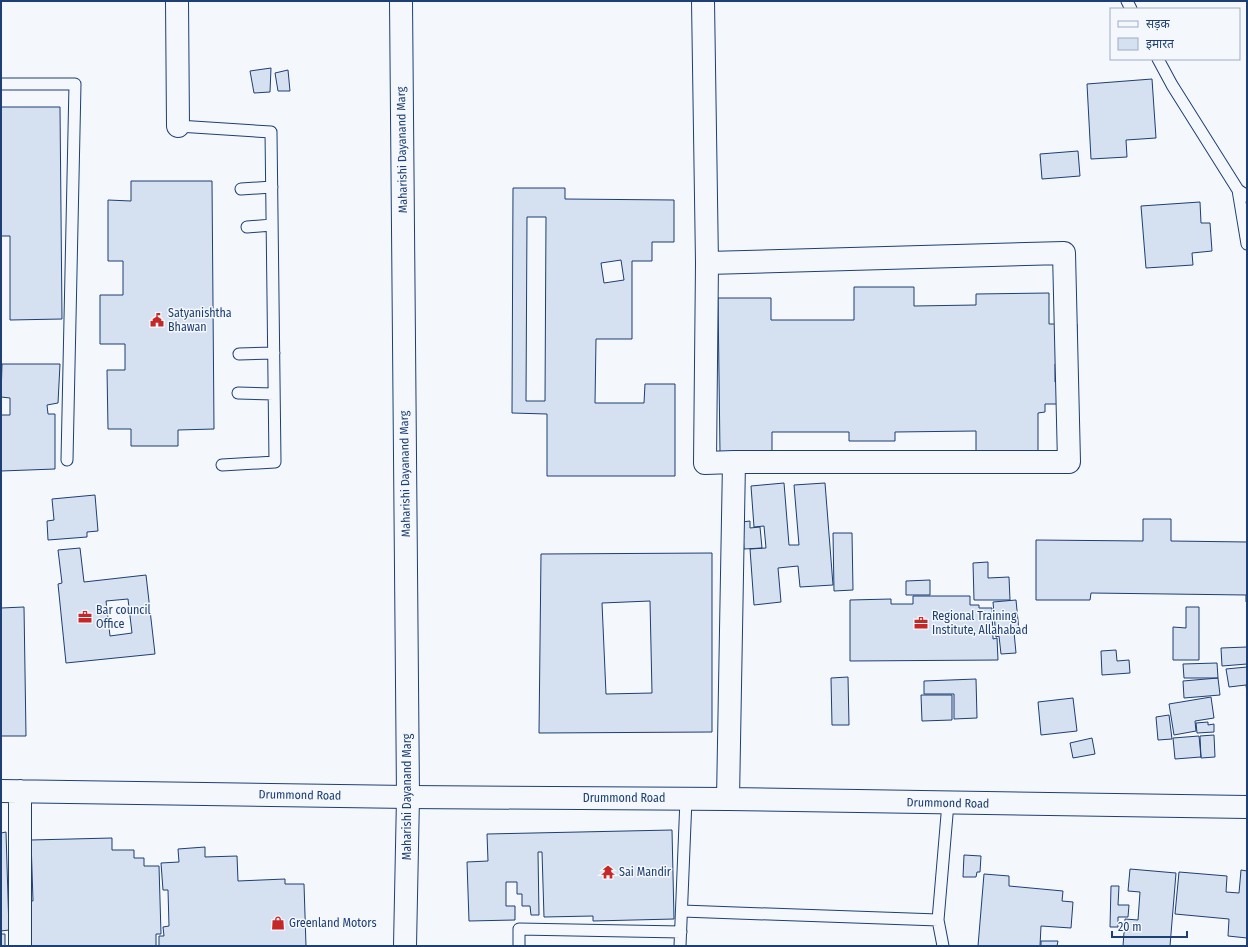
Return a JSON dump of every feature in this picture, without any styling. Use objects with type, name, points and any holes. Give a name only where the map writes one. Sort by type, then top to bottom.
[{"type":"street","points":[[177,1],[178,126]]},
{"type":"street","name":"Maharishi Dayanand Marg","points":[[401,1],[408,797],[405,946]]},
{"type":"street","points":[[703,1],[707,263],[706,463],[1069,462],[1064,253],[707,263]]},
{"type":"street","points":[[728,799],[734,462]]},
{"type":"street","points":[[11,791],[20,946]]},
{"type":"street","name":"Drummond Road","points":[[11,791],[408,797],[728,799],[1247,807]]},
{"type":"lane","points":[[1159,60],[1172,85],[1243,193],[1247,244]]},
{"type":"lane","points":[[1,84],[75,84],[68,460]]},
{"type":"lane","points":[[178,126],[271,132],[275,462],[222,465]]},
{"type":"lane","points":[[241,189],[272,188]]},
{"type":"lane","points":[[247,227],[272,225]]},
{"type":"lane","points":[[240,354],[274,353]]},
{"type":"lane","points":[[238,393],[274,394]]},
{"type":"lane","points":[[680,946],[686,799]]},
{"type":"lane","points":[[943,946],[938,920],[948,803]]},
{"type":"lane","points":[[682,910],[938,920]]},
{"type":"lane","points":[[519,946],[519,929],[681,932]]},
{"type":"building","points":[[271,68],[270,92],[254,93],[250,71]]},
{"type":"building","points":[[288,70],[290,91],[278,91],[275,73]]},
{"type":"building","points":[[1152,79],[1156,138],[1126,140],[1127,157],[1091,159],[1087,84]]},
{"type":"building","points":[[1,107],[60,107],[62,319],[10,320],[10,236],[1,236]]},
{"type":"building","points":[[1078,151],[1080,176],[1042,179],[1040,154]]},
{"type":"building","name":"Satyanishtha Bhawan","points":[[131,181],[212,181],[214,429],[178,430],[178,446],[131,446],[131,429],[108,429],[107,370],[125,370],[125,344],[100,344],[100,295],[123,295],[123,261],[108,261],[108,200],[131,201]]},
{"type":"building","points":[[513,188],[565,188],[565,199],[674,200],[674,242],[652,242],[652,261],[632,261],[632,339],[596,339],[595,403],[644,403],[645,384],[675,384],[675,476],[547,476],[547,414],[512,413]],"holes":[[[527,217],[546,217],[545,401],[526,401]],[[621,260],[624,280],[604,283],[601,263]]]},
{"type":"building","points":[[1200,202],[1201,223],[1210,223],[1212,251],[1192,253],[1193,265],[1146,268],[1141,206]]},
{"type":"building","points":[[854,287],[914,287],[914,306],[976,305],[976,294],[1049,293],[1049,324],[1077,324],[1077,364],[1055,364],[1055,382],[1061,382],[1061,404],[1045,404],[1045,412],[1038,413],[1038,452],[976,452],[976,431],[895,432],[895,441],[849,441],[849,432],[772,432],[772,452],[720,453],[718,298],[771,298],[771,320],[854,320]]},
{"type":"building","points":[[2,364],[60,364],[58,403],[47,405],[48,414],[55,414],[55,469],[1,471],[1,415],[10,415],[10,398],[1,397]]},
{"type":"building","points":[[784,483],[789,545],[799,545],[794,485],[825,483],[833,585],[800,587],[798,566],[778,568],[781,602],[754,605],[750,549],[766,548],[764,526],[754,527],[751,486]]},
{"type":"building","points":[[95,495],[98,531],[87,532],[87,537],[48,540],[47,521],[54,520],[52,499]]},
{"type":"building","points":[[1143,519],[1171,519],[1171,541],[1247,542],[1247,602],[1246,595],[1091,593],[1090,600],[1036,600],[1036,540],[1143,541]]},
{"type":"building","points":[[750,521],[750,528],[760,527],[762,548],[744,549],[742,522]]},
{"type":"building","points":[[833,533],[852,533],[853,590],[834,591]]},
{"type":"building","name":"Bar council Office","points":[[80,548],[84,582],[146,575],[155,654],[66,663],[58,584],[62,583],[58,550]],"holes":[[[128,599],[132,633],[110,636],[106,601]]]},
{"type":"building","points":[[712,553],[712,732],[539,733],[541,554]],"holes":[[[650,601],[652,693],[606,694],[602,603]]]},
{"type":"building","points":[[988,562],[988,578],[1009,577],[1010,600],[974,600],[973,563]]},
{"type":"building","points":[[930,580],[930,595],[906,595],[906,581]]},
{"type":"building","name":"Regional Training Institute, Allahabad","points":[[913,596],[970,596],[970,605],[979,605],[979,608],[992,608],[993,639],[997,638],[998,660],[850,661],[850,600],[891,599],[891,604],[913,604]]},
{"type":"building","points":[[1016,600],[1019,631],[1014,632],[1016,653],[1001,654],[999,636],[996,637],[993,602]]},
{"type":"building","points":[[24,607],[26,736],[1,736],[1,608]]},
{"type":"building","points":[[1186,607],[1199,607],[1199,660],[1173,660],[1173,627],[1186,628]]},
{"type":"building","points":[[1247,647],[1247,664],[1222,666],[1221,648]]},
{"type":"building","points":[[1116,650],[1117,661],[1129,660],[1130,673],[1102,675],[1101,651]]},
{"type":"building","points":[[1217,663],[1218,678],[1184,678],[1183,664]]},
{"type":"building","points":[[1247,667],[1247,693],[1246,685],[1229,687],[1226,669]]},
{"type":"building","points":[[848,677],[849,725],[832,725],[831,678]]},
{"type":"building","points":[[1218,678],[1220,695],[1184,698],[1183,681]]},
{"type":"building","points":[[976,679],[977,718],[954,719],[954,694],[924,694],[924,681]]},
{"type":"building","points":[[921,695],[952,695],[952,720],[922,721]]},
{"type":"building","points":[[1211,697],[1214,718],[1195,721],[1196,731],[1174,735],[1169,704]]},
{"type":"building","points":[[1073,698],[1077,731],[1041,735],[1038,702]]},
{"type":"building","points":[[1169,715],[1172,739],[1158,740],[1156,717]]},
{"type":"building","points":[[1208,722],[1208,725],[1214,724],[1214,732],[1197,733],[1196,723]]},
{"type":"building","points":[[1214,735],[1215,757],[1201,758],[1200,736]]},
{"type":"building","points":[[1199,736],[1201,757],[1175,759],[1173,738]]},
{"type":"building","points":[[1092,738],[1095,754],[1073,758],[1070,743]]},
{"type":"building","name":"Sai Mandir","points":[[672,830],[674,919],[593,921],[593,916],[544,917],[542,852],[538,852],[539,915],[531,915],[530,906],[522,906],[522,894],[517,894],[517,882],[506,882],[506,906],[515,906],[515,920],[469,921],[467,862],[488,861],[487,834]]},
{"type":"building","points":[[6,832],[9,930],[1,931],[1,833]]},
{"type":"building","points":[[112,838],[112,850],[134,850],[134,858],[144,858],[144,866],[159,866],[161,934],[156,934],[156,946],[29,946],[27,900],[33,901],[31,840]]},
{"type":"building","points":[[205,847],[205,857],[237,856],[238,881],[285,879],[285,884],[304,884],[306,946],[159,946],[159,936],[164,936],[163,927],[169,926],[168,890],[163,890],[161,863],[179,862],[178,849]]},
{"type":"building","points":[[964,855],[981,856],[980,872],[977,872],[976,877],[963,877]]},
{"type":"building","points":[[1130,869],[1176,873],[1170,946],[1123,946],[1125,919],[1138,920],[1140,892],[1128,891]]},
{"type":"building","points":[[1241,870],[1247,871],[1247,938],[1228,936],[1229,919],[1175,914],[1179,872],[1227,876],[1226,892],[1239,893]]},
{"type":"building","points":[[984,874],[1009,876],[1009,886],[1063,891],[1062,901],[1073,902],[1071,928],[1041,926],[1040,946],[978,946]]},
{"type":"building","points":[[1111,886],[1119,886],[1118,905],[1129,905],[1128,917],[1118,917],[1118,927],[1110,927]]},
{"type":"building","points":[[1,934],[5,934],[5,946],[1,946]]},
{"type":"building","points":[[1041,941],[1058,941],[1057,946],[1041,946]]},
{"type":"place","name":"Satyanishtha Bhawan","points":[[157,320]]},
{"type":"place","name":"Bar council Office","points":[[85,617]]},
{"type":"place","name":"Regional Training Institute, Allahabad","points":[[921,623]]},
{"type":"place","name":"Sai Mandir","points":[[608,872]]},
{"type":"place","name":"Greenland Motors","points":[[278,923]]}]
